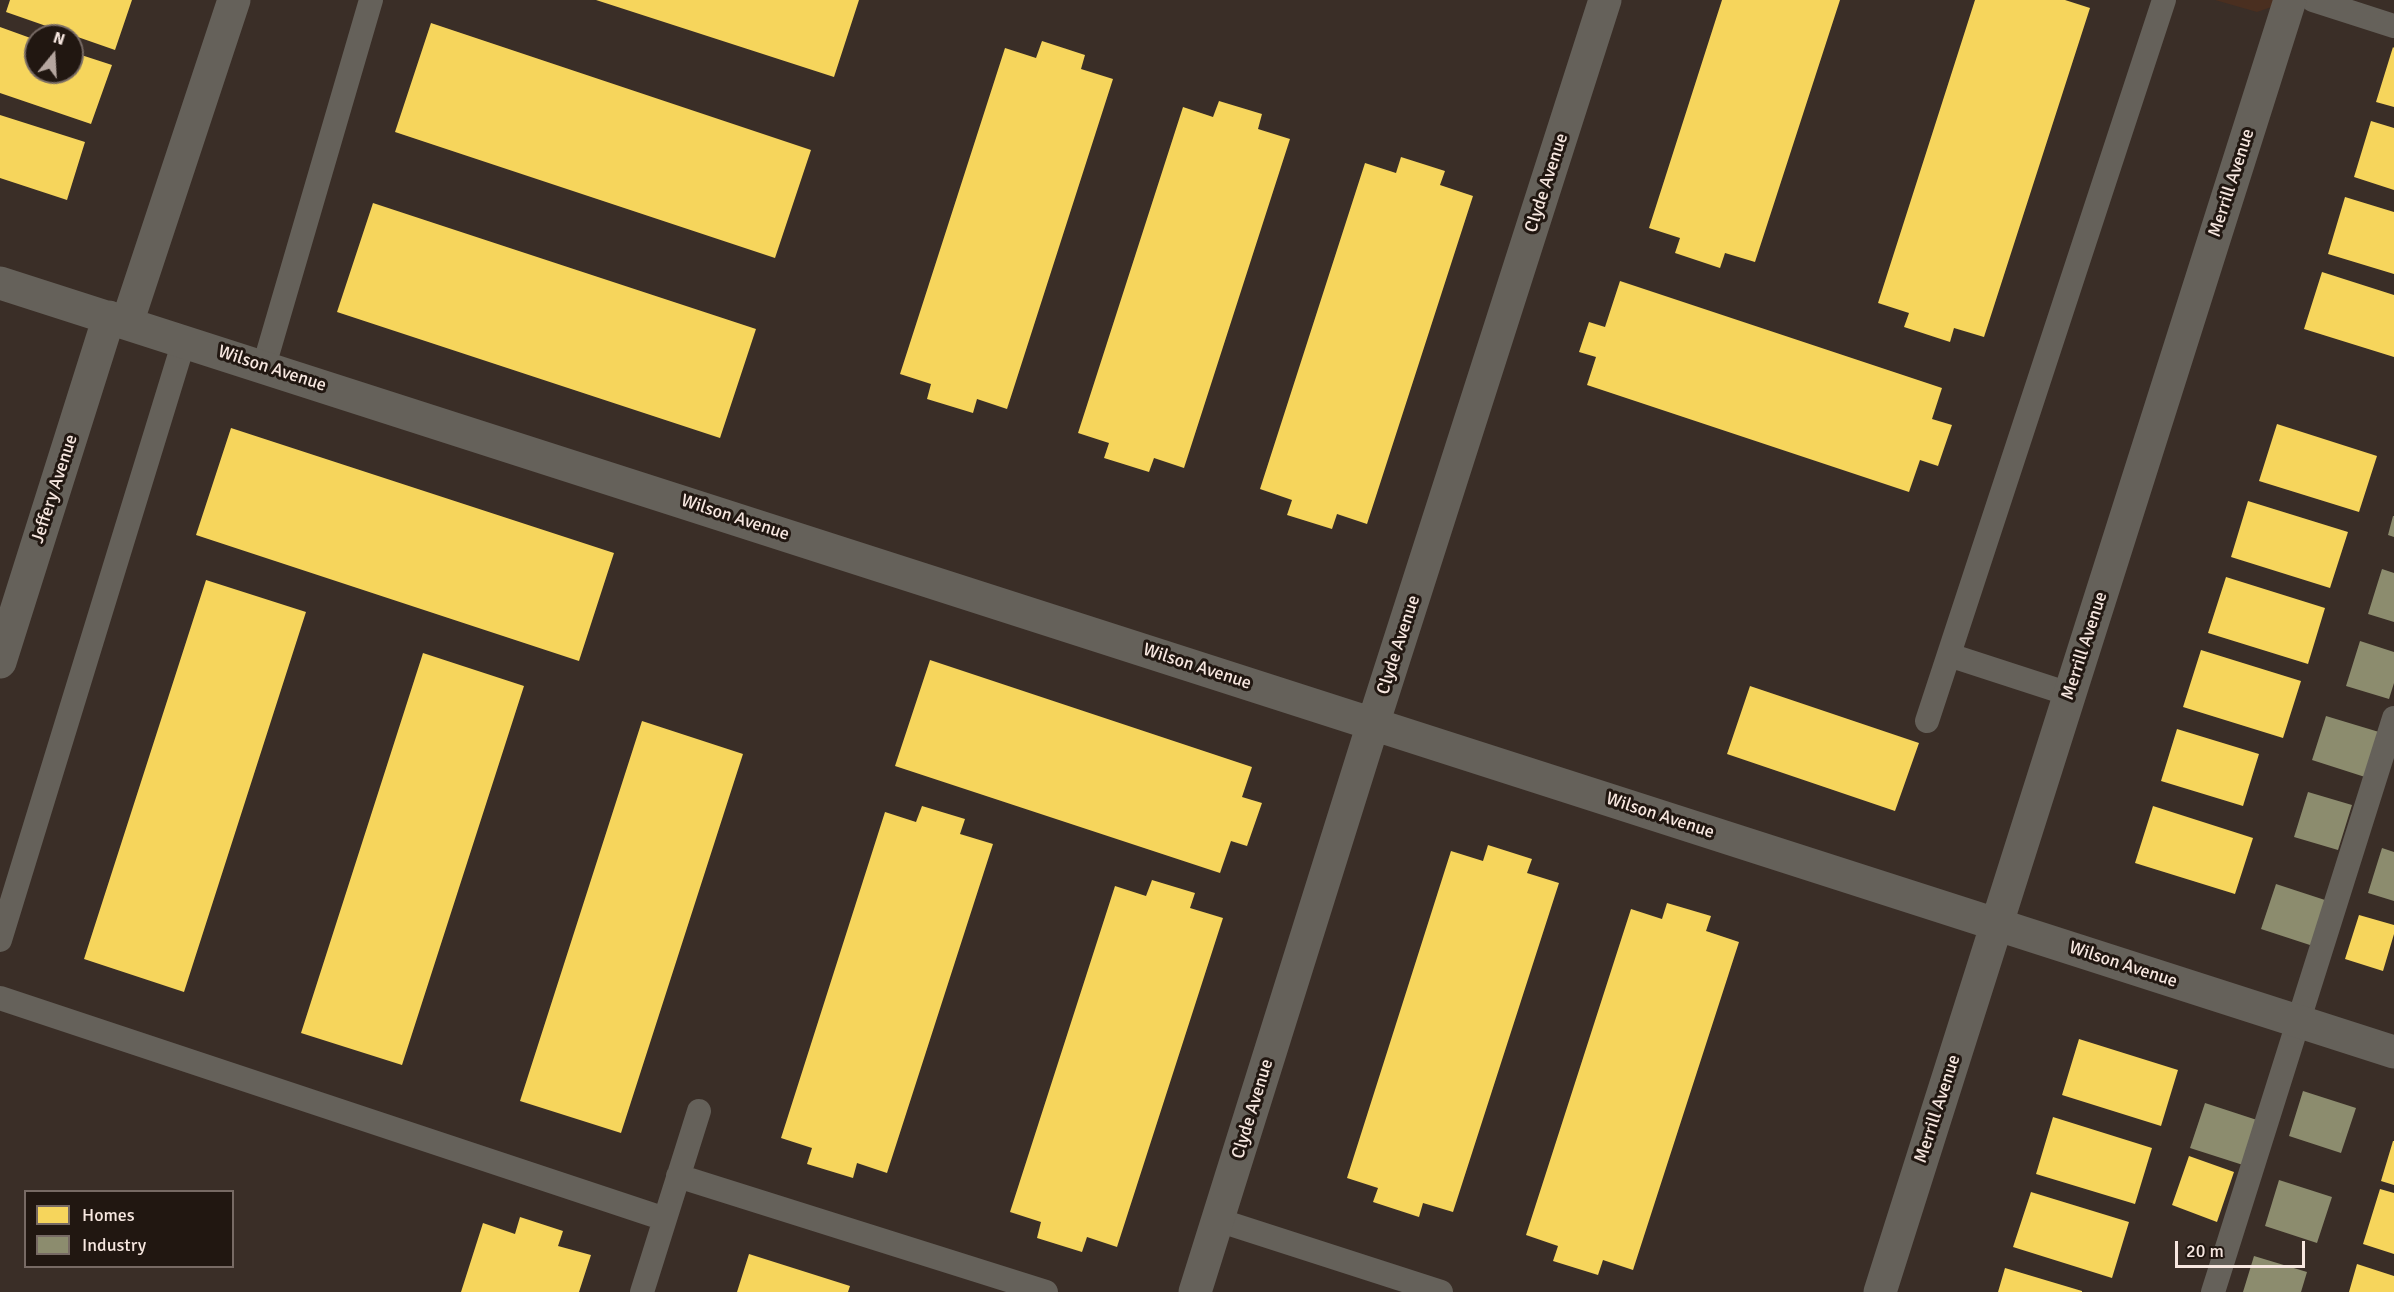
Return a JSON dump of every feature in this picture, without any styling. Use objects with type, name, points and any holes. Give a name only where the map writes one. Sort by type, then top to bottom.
[{"type":"street","name":"Jeffery Avenue","points":[[0,662],[118,320],[234,0]]},
{"type":"street","name":"Clyde Avenue","points":[[1195,1292],[1605,0]]},
{"type":"street","name":"Merrill Avenue","points":[[1880,1292],[2290,0]]},
{"type":"street","name":"Wilson Avenue","points":[[0,283],[2394,1052]]},
{"type":"lane","points":[[264,366],[370,0]]},
{"type":"lane","points":[[1927,721],[2164,0]]},
{"type":"lane","points":[[2313,0],[2394,26]]},
{"type":"lane","points":[[0,940],[184,341]]},
{"type":"lane","points":[[1949,656],[2069,694]]},
{"type":"lane","points":[[2213,1292],[2394,718]]},
{"type":"lane","points":[[0,998],[665,1219]]},
{"type":"lane","points":[[642,1292],[699,1111]]},
{"type":"lane","points":[[678,1176],[1046,1292]]},
{"type":"lane","points":[[1218,1220],[1441,1292]]},
{"type":"shaded area","points":[[2215,0],[2292,0],[2257,12]]},
{"type":"building: Homes","points":[[10,0],[132,0],[115,50],[84,39],[84,24],[40,24],[6,12]]},
{"type":"building: Homes","points":[[596,0],[859,0],[834,77]]},
{"type":"building: Homes","points":[[1722,0],[1840,0],[1755,262],[1725,253],[1720,268],[1675,253],[1680,238],[1649,228]]},
{"type":"building: Homes","points":[[1975,0],[2065,0],[2090,8],[1984,337],[1954,328],[1950,342],[1904,327],[1909,313],[1878,303]]},
{"type":"building: Homes","points":[[431,23],[811,150],[775,258],[395,132]]},
{"type":"building: Homes","points":[[0,27],[24,36],[24,84],[84,84],[84,56],[112,65],[91,124],[0,93]]},
{"type":"building: Homes","points":[[1042,41],[1085,55],[1081,69],[1113,79],[1007,409],[977,399],[973,413],[927,399],[931,384],[900,374],[1005,48],[1036,58]]},
{"type":"building: Homes","points":[[2394,48],[2394,107],[2376,102]]},
{"type":"building: Homes","points":[[1219,101],[1262,114],[1258,129],[1290,139],[1184,468],[1154,458],[1149,472],[1104,458],[1109,443],[1078,433],[1183,107],[1213,117]]},
{"type":"building: Homes","points":[[0,115],[85,142],[67,200],[0,178]]},
{"type":"building: Homes","points":[[2371,121],[2394,128],[2394,190],[2354,177]]},
{"type":"building: Homes","points":[[1401,157],[1445,171],[1440,185],[1473,196],[1367,524],[1337,514],[1332,529],[1287,515],[1292,500],[1260,489],[1365,163],[1396,173]]},
{"type":"building: Homes","points":[[2345,197],[2394,212],[2394,274],[2328,254]]},
{"type":"building: Homes","points":[[373,203],[756,329],[720,438],[337,312]]},
{"type":"building: Homes","points":[[2322,272],[2394,295],[2394,357],[2304,329]]},
{"type":"building: Homes","points":[[1620,281],[1942,388],[1932,419],[1952,425],[1938,466],[1920,460],[1909,492],[1587,385],[1596,357],[1579,352],[1589,322],[1605,327]]},
{"type":"building: Homes","points":[[2277,424],[2377,456],[2359,512],[2259,481]]},
{"type":"building: Homes","points":[[231,428],[614,553],[579,661],[196,535]]},
{"type":"building: Homes","points":[[2248,501],[2348,532],[2330,588],[2231,557]]},
{"type":"building: Homes","points":[[2226,577],[2325,608],[2308,664],[2208,633]]},
{"type":"building: Homes","points":[[206,580],[306,612],[184,992],[84,959]]},
{"type":"building: Homes","points":[[2201,650],[2301,681],[2283,738],[2183,707]]},
{"type":"building: Homes","points":[[423,653],[524,686],[402,1065],[301,1033]]},
{"type":"building: Homes","points":[[930,660],[1252,767],[1242,797],[1262,803],[1247,846],[1231,841],[1220,873],[895,766]]},
{"type":"building: Homes","points":[[1750,686],[1919,743],[1895,811],[1727,754]]},
{"type":"building: Homes","points":[[642,721],[743,754],[621,1133],[520,1101]]},
{"type":"building: Homes","points":[[2177,729],[2259,754],[2243,806],[2161,781]]},
{"type":"building: Homes","points":[[922,806],[965,819],[960,834],[993,844],[887,1173],[857,1163],[853,1178],[807,1164],[812,1148],[781,1138],[885,812],[916,822]]},
{"type":"building: Homes","points":[[2153,806],[2253,838],[2235,894],[2135,863]]},
{"type":"building: Homes","points":[[1488,845],[1532,859],[1527,873],[1559,883],[1453,1212],[1423,1203],[1419,1217],[1373,1202],[1378,1188],[1347,1178],[1451,851],[1483,861]]},
{"type":"building: Homes","points":[[1152,880],[1195,893],[1190,908],[1223,918],[1117,1247],[1087,1237],[1082,1252],[1037,1238],[1041,1222],[1010,1212],[1115,886],[1146,896]]},
{"type":"building: Homes","points":[[1667,903],[1711,916],[1706,931],[1739,942],[1633,1270],[1603,1260],[1598,1275],[1553,1261],[1558,1246],[1526,1235],[1631,909],[1662,919]]},
{"type":"building: Homes","points":[[2359,915],[2394,925],[2394,934],[2383,971],[2345,959]]},
{"type":"building: Homes","points":[[2079,1039],[2178,1070],[2161,1126],[2062,1095]]},
{"type":"building: Homes","points":[[2053,1117],[2152,1148],[2135,1204],[2036,1174]]},
{"type":"building: Homes","points":[[2394,1141],[2394,1185],[2381,1181]]},
{"type":"building: Homes","points":[[2189,1156],[2234,1172],[2217,1222],[2172,1205]]},
{"type":"building: Homes","points":[[2380,1189],[2394,1193],[2394,1254],[2363,1244]]},
{"type":"building: Homes","points":[[2031,1192],[2129,1222],[2112,1278],[2013,1247]]},
{"type":"building: Homes","points":[[520,1217],[563,1231],[558,1246],[591,1255],[579,1292],[461,1292],[483,1223],[515,1234]]},
{"type":"building: Homes","points":[[749,1254],[850,1286],[848,1292],[737,1292]]},
{"type":"building: Homes","points":[[2357,1264],[2394,1276],[2394,1292],[2349,1292]]},
{"type":"building: Homes","points":[[2005,1268],[2082,1291],[2082,1292],[1998,1292]]},
{"type":"building: Industry","points":[[2394,516],[2394,537],[2388,535]]},
{"type":"building: Industry","points":[[2382,569],[2394,573],[2394,622],[2368,614]]},
{"type":"building: Industry","points":[[2360,641],[2394,652],[2394,683],[2389,699],[2346,686]]},
{"type":"building: Industry","points":[[2326,716],[2379,732],[2365,777],[2312,760]]},
{"type":"building: Industry","points":[[2308,792],[2352,805],[2338,850],[2294,837]]},
{"type":"building: Industry","points":[[2382,848],[2394,852],[2394,901],[2368,893]]},
{"type":"building: Industry","points":[[2276,884],[2328,901],[2313,946],[2261,929]]},
{"type":"building: Industry","points":[[2303,1091],[2356,1108],[2341,1153],[2289,1136]]},
{"type":"building: Industry","points":[[2205,1103],[2257,1120],[2243,1165],[2190,1148]]},
{"type":"building: Industry","points":[[2279,1180],[2332,1197],[2317,1243],[2265,1226]]},
{"type":"building: Industry","points":[[2254,1256],[2307,1272],[2301,1292],[2243,1292]]}]
